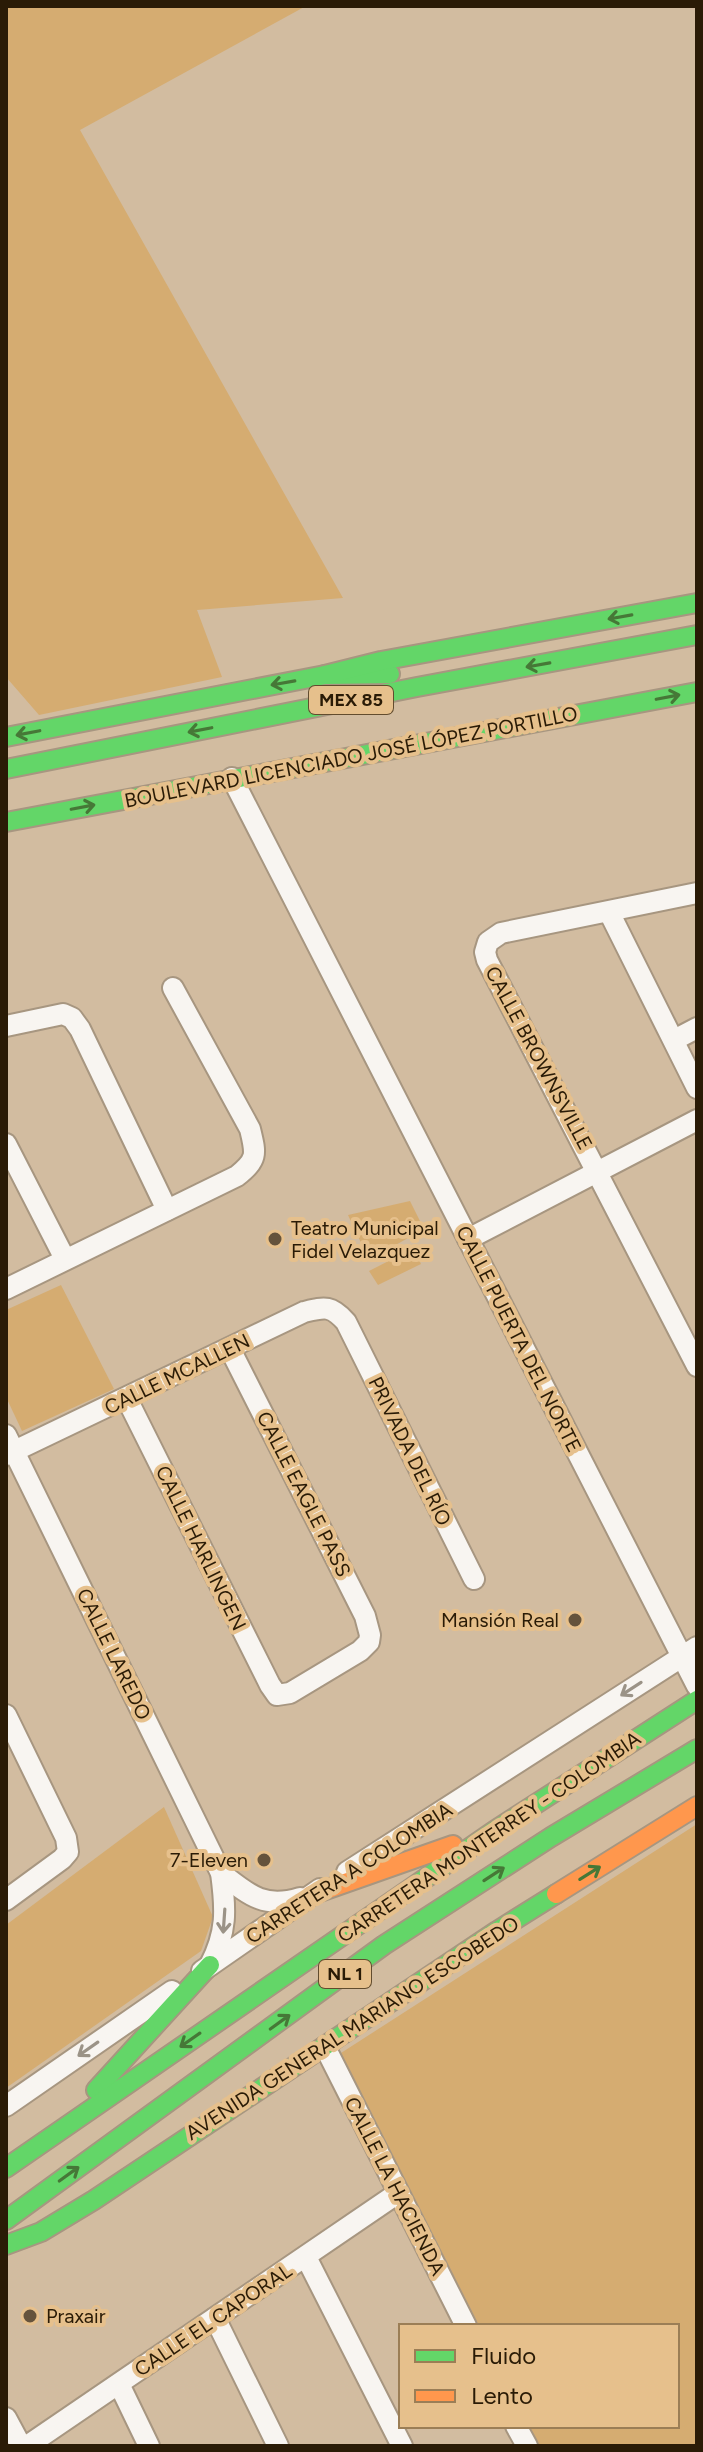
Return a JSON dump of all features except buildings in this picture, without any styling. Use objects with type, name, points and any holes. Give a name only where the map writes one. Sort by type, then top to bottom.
[{"type":"main road","points":[[6,737],[325,675],[381,661],[697,603]]},
{"type":"main road","name":"MEX 85","points":[[6,769],[697,635]]},
{"type":"main road","points":[[325,675],[485,674]]},
{"type":"main road","name":"BOULEVARD LICENCIADO JOSÉ LÓPEZ PORTILLO","points":[[6,822],[697,692]]},
{"type":"main road","name":"CARRETERA MONTERREY - COLOMBIA","points":[[6,2168],[494,1831],[697,1700]]},
{"type":"main road","name":"CARRETERA MONTERREY - COLOMBIA","points":[[6,2220],[384,1945],[551,1837],[697,1749]]},
{"type":"main road","name":"AVENIDA GENERAL MARIANO ESCOBEDO","points":[[6,2245],[27,2239],[84,2206],[497,1931],[697,1806]]},
{"type":"main road","points":[[311,1895],[494,1831]]},
{"type":"main road","points":[[61,2129],[210,1965]]},
{"type":"street","name":"CALLE PUERTA DEL NORTE","points":[[232,778],[468,1239],[689,1651],[697,1686]]},
{"type":"street","name":"CALLE BROWNSVILLE","points":[[697,893],[501,933],[485,946],[487,960],[697,1366]]},
{"type":"street","points":[[609,912],[697,1088]]},
{"type":"street","points":[[6,1289],[237,1176],[255,1157],[250,1129],[173,988]]},
{"type":"street","points":[[6,1026],[63,1014],[72,1018],[167,1210]]},
{"type":"street","points":[[674,1040],[697,1028]]},
{"type":"street","points":[[468,1239],[697,1120]]},
{"type":"street","points":[[6,1144],[65,1259]]},
{"type":"street","name":"CALLE MCALLEN","points":[[9,1447],[127,1399],[304,1312],[325,1307],[339,1314],[346,1322]]},
{"type":"street","name":"PRIVADA DEL RÍO","points":[[346,1322],[474,1579]]},
{"type":"street","name":"CALLE EAGLE PASS","points":[[230,1349],[365,1616],[370,1635],[369,1642],[349,1659],[290,1693],[277,1695]]},
{"type":"street","name":"CALLE HARLINGEN","points":[[127,1399],[277,1695]]},
{"type":"street","name":"CALLE LAREDO","points":[[9,1447],[221,1873],[225,1901],[223,1935],[210,1965]]},
{"type":"street","name":"CARRETERA A COLOMBIA","points":[[6,2106],[311,1895],[689,1651]]},
{"type":"street","points":[[6,1715],[66,1838],[68,1852],[6,1900]]},
{"type":"street","name":"CALLE LAREDO","points":[[221,1873],[245,1892],[264,1901],[287,1902],[311,1895]]},
{"type":"street","name":"CALLE LA HACIENDA","points":[[325,2047],[465,2324]]},
{"type":"street","name":"CALLE EL CAPORAL","points":[[27,2446],[398,2193]]},
{"type":"street","points":[[306,2257],[402,2446]]},
{"type":"street","points":[[215,2318],[278,2446]]},
{"type":"street","points":[[119,2384],[149,2446]]},
{"type":"street","points":[[6,2418],[21,2446]]},
{"type":"street","points":[[517,2428],[527,2446]]},
{"type":"shaded area","points":[[6,6],[306,6],[80,130],[343,598],[197,610],[222,677],[39,715],[6,677]]},
{"type":"shaded area","points":[[410,1201],[424,1229],[369,1260],[348,1215]]},
{"type":"shaded area","points":[[414,1248],[421,1264],[378,1285],[369,1271]]},
{"type":"shaded area","points":[[61,1285],[114,1389],[22,1431],[6,1397],[6,1310]]},
{"type":"shaded area","points":[[164,1807],[213,1917],[201,1951],[6,2088],[6,1925]]},
{"type":"shaded area","points":[[697,1824],[697,2446],[539,2446],[530,2428],[679,2428],[679,2324],[478,2324],[341,2053]]},
{"type":"traffic: fast","points":[[6,737],[325,675],[381,661],[697,603]]},
{"type":"traffic: fast","points":[[6,769],[697,635]]},
{"type":"traffic: fast","points":[[325,675],[390,674]]},
{"type":"traffic: fast","points":[[6,822],[697,692]]},
{"type":"traffic: fast","points":[[6,2168],[494,1831],[697,1700]]},
{"type":"traffic: fast","points":[[6,2220],[384,1945],[551,1837],[697,1749]]},
{"type":"traffic: fast","points":[[6,2245],[41,2232],[94,2200],[556,1894]]},
{"type":"traffic: fast","points":[[96,2090],[210,1965]]},
{"type":"traffic: slow","points":[[556,1894],[697,1806]]},
{"type":"traffic: slow","points":[[311,1895],[453,1845]]},
{"type":"place","name":"Teatro Municipal Fidel Velazquez","points":[[275,1239]]},
{"type":"place","name":"Mansión Real","points":[[575,1620]]},
{"type":"place","name":"7-Eleven","points":[[264,1860]]},
{"type":"place","name":"Praxair","points":[[30,2316]]}]
